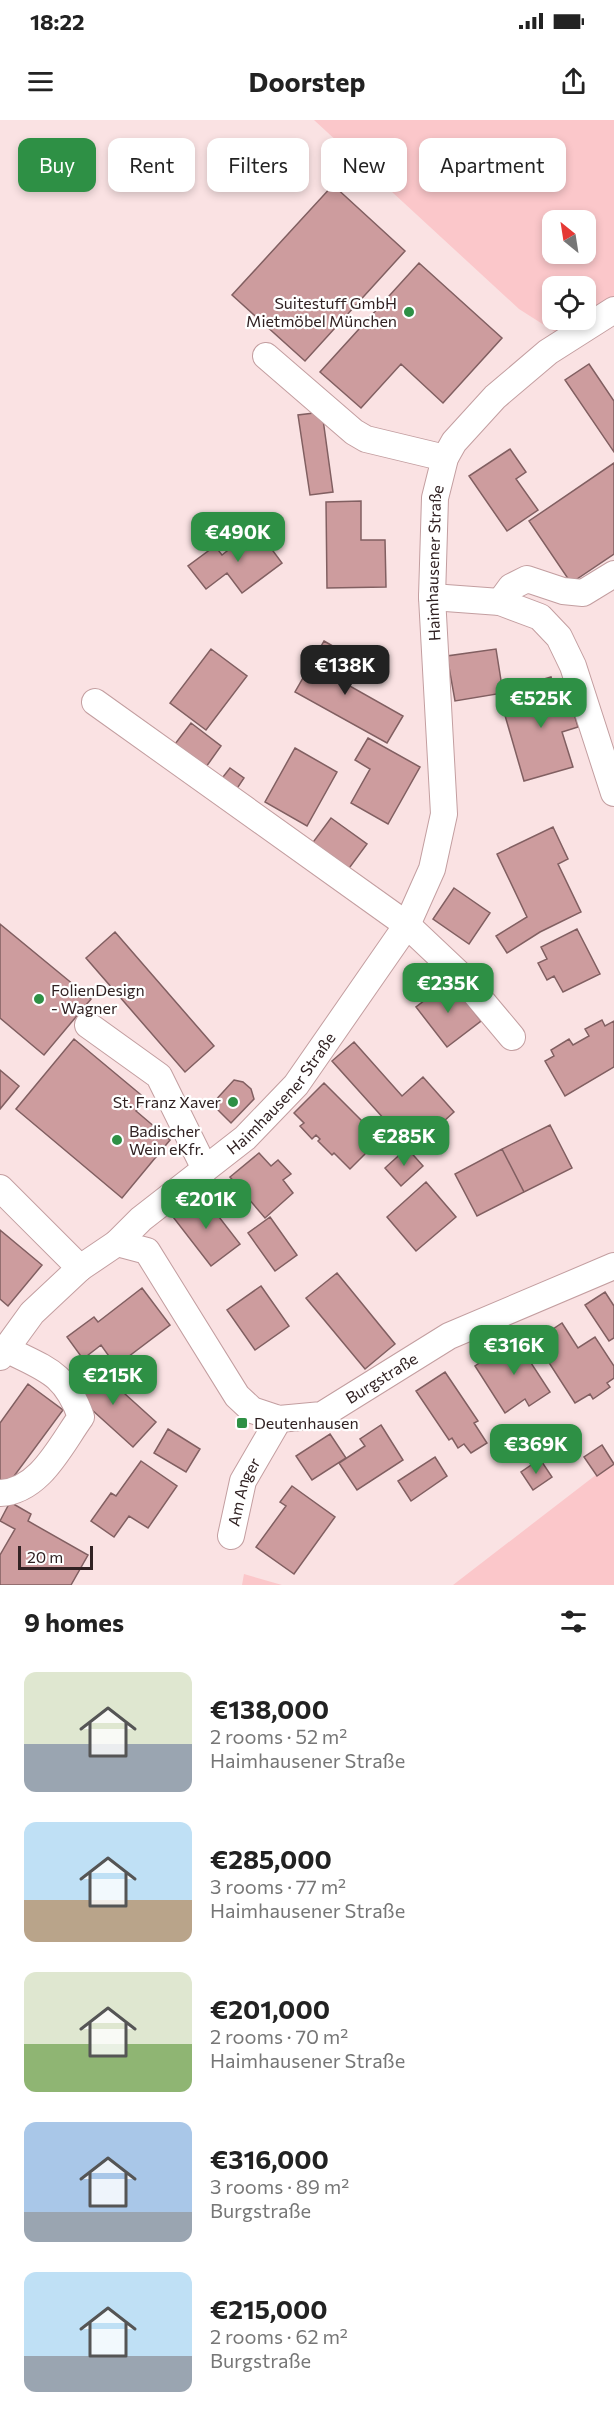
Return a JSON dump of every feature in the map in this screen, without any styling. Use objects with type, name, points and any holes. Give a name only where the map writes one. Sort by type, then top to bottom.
[{"type":"street","name":"Haimhausener Straße","points":[[3,1353],[32,1313],[80,1268],[117,1243],[141,1219],[245,1138],[296,1085],[407,926],[432,868],[444,814],[432,597],[435,498],[445,458],[454,442],[495,397],[548,352],[614,310]]},
{"type":"street","points":[[266,356],[354,432],[366,439],[445,458]]},
{"type":"street","points":[[500,602],[511,587],[527,579],[563,591],[583,593],[614,574]]},
{"type":"street","points":[[432,597],[500,602],[540,617],[559,637],[573,666],[614,793]]},
{"type":"street","points":[[95,702],[407,926],[460,975],[512,1037]]},
{"type":"street","points":[[88,1025],[159,1076],[205,1169]]},
{"type":"street","points":[[0,1188],[80,1268]]},
{"type":"street","name":"Burgstraße","points":[[117,1243],[147,1251],[237,1396],[252,1410],[279,1419],[322,1415],[449,1336],[614,1266]]},
{"type":"street","points":[[0,1493],[11,1493],[39,1475],[81,1417],[74,1400],[59,1377],[3,1353]]},
{"type":"street","name":"Am Anger","points":[[231,1536],[243,1480],[279,1419]]},
{"type":"shaded area","points":[[314,120],[614,120],[614,297],[596,308],[596,276],[542,276],[542,324],[519,309],[392,192],[407,192],[407,138],[334,138]]},
{"type":"shaded area","points":[[614,1461],[614,1585],[453,1585]]},
{"type":"shaded area","points":[[244,1574],[282,1585],[242,1585]]},
{"type":"building","points":[[327,192],[341,192],[405,251],[305,361],[232,295]]},
{"type":"building","points":[[419,263],[502,338],[443,403],[401,364],[361,408],[320,372]]},
{"type":"building","points":[[589,364],[614,401],[614,452],[565,380]]},
{"type":"building","points":[[322,412],[333,492],[310,495],[298,415]]},
{"type":"building","points":[[510,449],[526,472],[516,479],[538,510],[507,531],[469,476]]},
{"type":"building","points":[[614,463],[614,554],[571,583],[529,521]]},
{"type":"building","points":[[361,501],[361,540],[385,540],[386,587],[327,588],[326,502]]},
{"type":"building","points":[[256,528],[282,563],[242,593],[227,573],[206,589],[188,566],[215,546],[222,555]]},
{"type":"building","points":[[324,641],[345,653],[332,676],[403,716],[387,743],[295,692]]},
{"type":"building","points":[[211,649],[247,676],[206,730],[170,703]]},
{"type":"building","points":[[496,649],[503,693],[455,701],[447,656]]},
{"type":"building","points":[[551,677],[557,697],[568,693],[578,727],[562,732],[573,767],[524,781],[504,712],[523,707],[517,687]]},
{"type":"building","points":[[191,723],[221,746],[206,767],[175,744]]},
{"type":"building","points":[[368,738],[420,767],[388,824],[351,803],[370,769],[355,760]]},
{"type":"building","points":[[295,748],[337,772],[307,826],[265,802]]},
{"type":"building","points":[[230,768],[244,778],[234,793],[219,782]]},
{"type":"building","points":[[331,818],[367,844],[347,871],[311,845]]},
{"type":"building","points":[[553,827],[568,859],[558,864],[581,912],[540,932],[507,953],[496,936],[527,917],[497,854]]},
{"type":"building","points":[[454,888],[490,913],[469,944],[433,919]]},
{"type":"building","points":[[0,924],[91,999],[44,1055],[0,1018]]},
{"type":"building","points":[[577,929],[600,974],[563,992],[554,976],[547,980],[538,963],[547,959],[541,947]]},
{"type":"building","points":[[115,932],[214,1046],[185,1072],[86,958]]},
{"type":"building","points":[[450,981],[481,1021],[447,1047],[416,1007]]},
{"type":"building","points":[[602,1020],[605,1026],[614,1021],[614,1067],[565,1096],[545,1061],[554,1056],[551,1050],[569,1039],[573,1045],[589,1036],[585,1029]]},
{"type":"building","points":[[74,1039],[146,1099],[136,1111],[170,1140],[122,1198],[16,1109]]},
{"type":"building","points":[[354,1042],[402,1096],[423,1077],[454,1112],[412,1150],[332,1061]]},
{"type":"building","points":[[0,1070],[19,1086],[0,1109]]},
{"type":"building","name":"St. Franz Xaver","points":[[234,1080],[243,1082],[251,1089],[254,1099],[231,1123],[212,1104]]},
{"type":"building","points":[[324,1083],[380,1139],[350,1169],[318,1141],[320,1139],[316,1135],[312,1139],[300,1126],[304,1123],[294,1113]]},
{"type":"building","points":[[550,1125],[572,1168],[524,1192],[502,1149]]},
{"type":"building","points":[[407,1148],[423,1166],[401,1186],[385,1168]]},
{"type":"building","points":[[502,1149],[524,1192],[477,1216],[455,1174]]},
{"type":"building","points":[[259,1153],[271,1166],[278,1160],[291,1174],[283,1180],[293,1193],[265,1218],[230,1177]]},
{"type":"building","points":[[426,1182],[456,1217],[416,1251],[387,1217]]},
{"type":"building","points":[[202,1195],[240,1244],[211,1266],[173,1217]]},
{"type":"building","points":[[270,1217],[297,1255],[275,1271],[248,1233]]},
{"type":"building","points":[[0,1230],[42,1265],[8,1306],[0,1299]]},
{"type":"building","points":[[337,1273],[395,1344],[365,1369],[306,1298]]},
{"type":"building","points":[[261,1286],[289,1326],[255,1350],[227,1310]]},
{"type":"building","points":[[142,1288],[170,1325],[116,1366],[101,1345],[83,1359],[67,1337],[94,1317],[98,1322]]},
{"type":"building","points":[[605,1292],[614,1306],[614,1338],[609,1341],[585,1305]]},
{"type":"building","points":[[562,1323],[578,1348],[595,1337],[614,1366],[614,1378],[607,1383],[610,1387],[593,1399],[590,1394],[575,1403],[535,1341]]},
{"type":"building","points":[[527,1338],[539,1357],[531,1363],[550,1392],[529,1406],[525,1399],[505,1413],[475,1366],[494,1353],[497,1358]]},
{"type":"building","points":[[93,1365],[156,1422],[133,1447],[70,1390]]},
{"type":"building","points":[[445,1372],[478,1421],[474,1423],[487,1443],[471,1453],[464,1444],[458,1448],[452,1438],[449,1440],[416,1391]]},
{"type":"building","points":[[28,1384],[63,1410],[6,1487],[0,1483],[0,1423]]},
{"type":"building","points":[[381,1425],[403,1460],[357,1490],[339,1463],[365,1446],[360,1439]]},
{"type":"building","points":[[168,1429],[200,1449],[186,1472],[154,1453]]},
{"type":"building","points":[[330,1434],[346,1458],[312,1480],[296,1456]]},
{"type":"building","points":[[602,1445],[614,1464],[597,1476],[584,1457]]},
{"type":"building","points":[[435,1457],[447,1476],[411,1501],[398,1481]]},
{"type":"building","points":[[540,1459],[552,1477],[533,1490],[521,1472]]},
{"type":"building","points":[[141,1461],[177,1486],[148,1528],[129,1516],[114,1537],[91,1521],[111,1493],[116,1496]]},
{"type":"building","points":[[292,1486],[335,1517],[294,1574],[256,1547],[286,1506],[280,1502]]},
{"type":"building","points":[[10,1502],[31,1514],[28,1521],[88,1555],[71,1585],[0,1585],[0,1555],[15,1529],[0,1521]]},
{"type":"place","name":"Suitestuff GmbH Mietmöbel München","points":[[409,312]]},
{"type":"place","name":"FolienDesign - Wagner","points":[[39,999]]},
{"type":"place","name":"St. Franz Xaver","points":[[233,1102]]},
{"type":"place","name":"Badischer Wein eKfr.","points":[[117,1140]]},
{"type":"place","name":"Deutenhausen","points":[[242,1423]]}]
